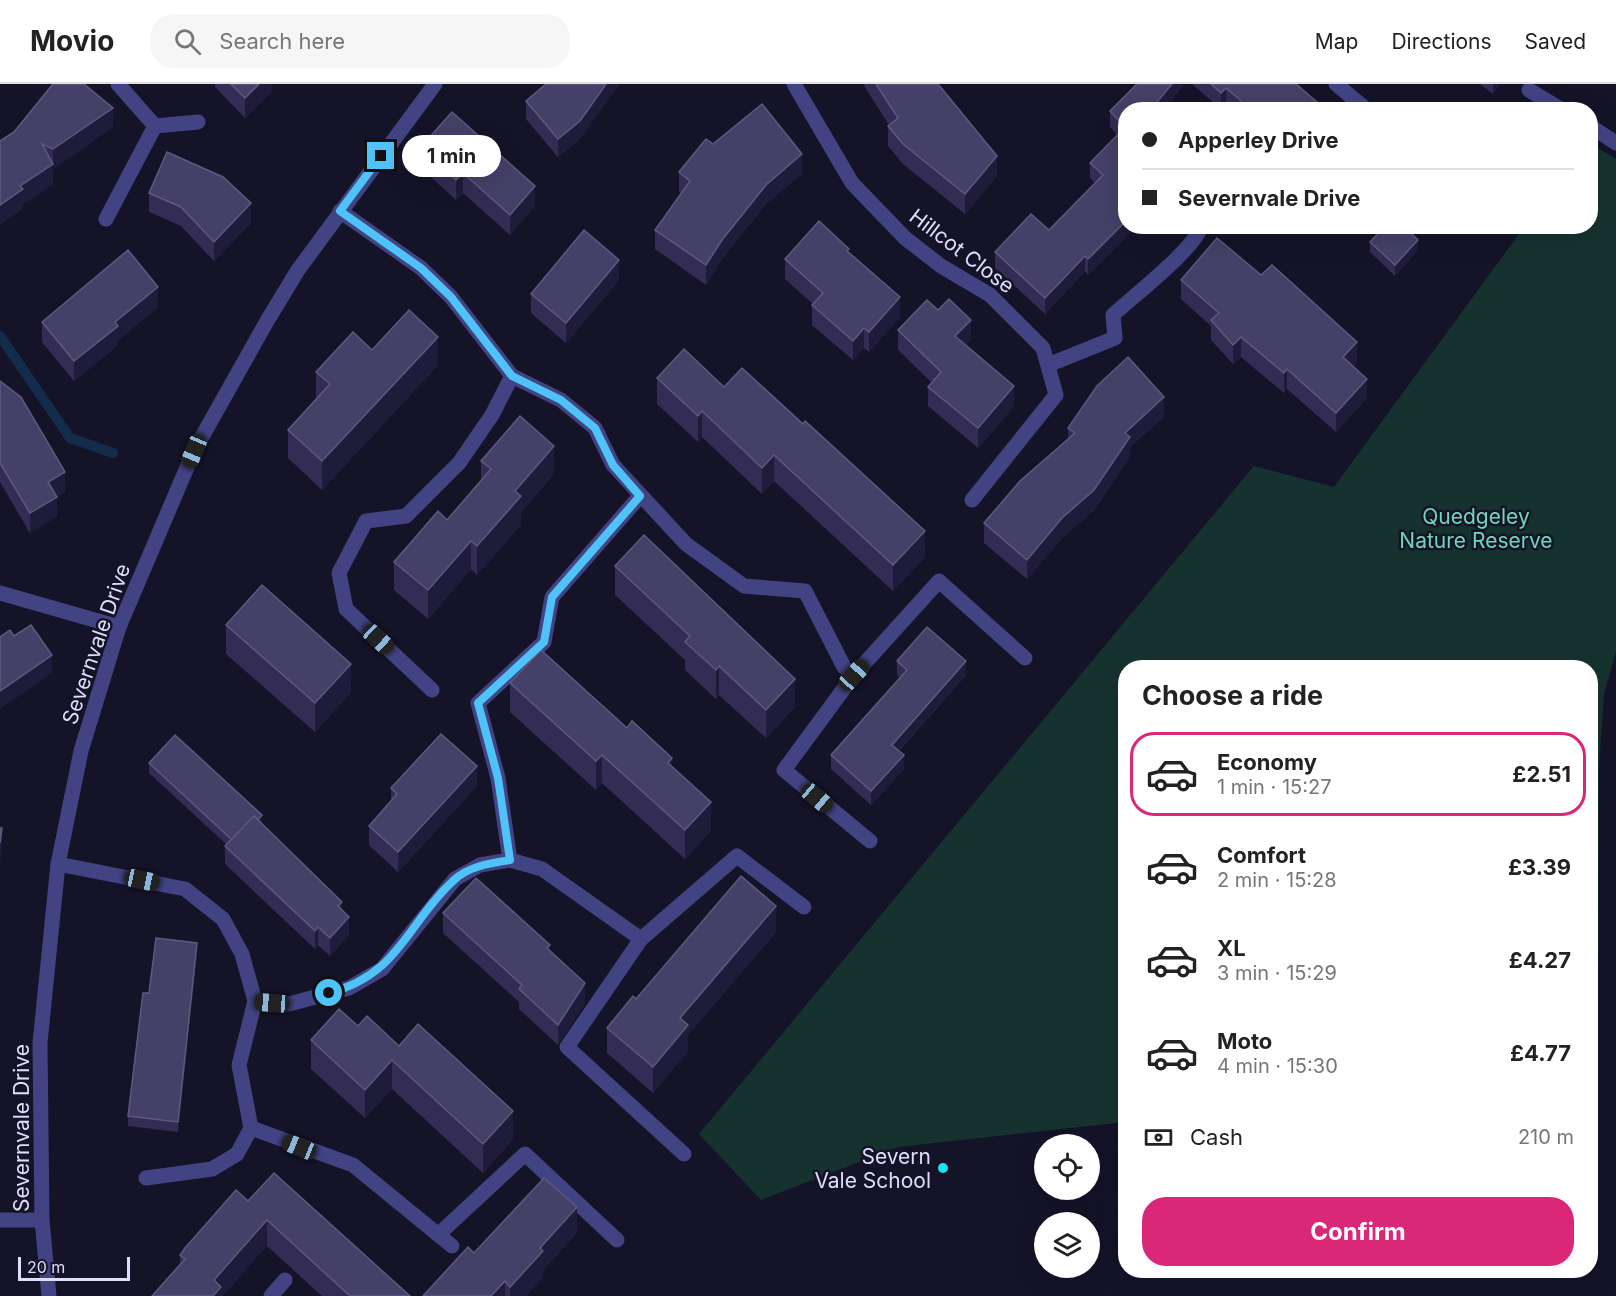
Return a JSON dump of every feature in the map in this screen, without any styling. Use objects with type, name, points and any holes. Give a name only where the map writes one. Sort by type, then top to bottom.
[{"type":"street","points":[[118,84],[155,126]]},
{"type":"street","name":"Severnvale Drive","points":[[49,1296],[42,1220],[40,1043],[58,864],[81,751],[119,627],[194,451],[287,287],[340,211],[435,84]]},
{"type":"street","name":"Hillcot Close","points":[[794,84],[852,183],[905,237],[941,266],[990,295],[1042,348],[1056,395],[972,500]]},
{"type":"street","points":[[1336,84],[1357,102]]},
{"type":"street","points":[[1530,90],[1549,102]]},
{"type":"street","points":[[155,126],[198,122]]},
{"type":"street","points":[[106,219],[155,126]]},
{"type":"street","points":[[1598,131],[1616,142]]},
{"type":"street","points":[[340,211],[421,268],[451,297],[512,376],[561,400],[595,428],[613,465],[686,544],[744,586],[805,591],[849,671]]},
{"type":"street","points":[[1048,365],[1115,338],[1113,315],[1199,234]]},
{"type":"street","points":[[432,690],[346,609],[339,573],[366,521],[406,516],[459,463],[492,415],[512,376]]},
{"type":"street","points":[[510,860],[498,778],[478,703],[544,642],[552,597],[640,496]]},
{"type":"street","points":[[870,842],[784,770],[849,671],[939,581],[1025,658]]},
{"type":"street","points":[[0,593],[119,627]]},
{"type":"street","points":[[684,1154],[567,1047],[641,939],[737,856],[804,907]]},
{"type":"street","points":[[255,1001],[289,1004],[349,988],[382,969],[455,879],[480,865],[510,860],[542,869],[641,939]]},
{"type":"street","points":[[58,864],[185,889],[223,919],[242,954],[255,1001],[239,1065],[250,1128],[237,1154],[212,1169],[146,1178]]},
{"type":"street","points":[[250,1128],[353,1165],[452,1246]]},
{"type":"street","points":[[440,1234],[525,1154],[617,1240]]},
{"type":"street","points":[[0,1220],[42,1220]]},
{"type":"street","points":[[271,1296],[285,1280]]},
{"type":"green space","name":"Quedgeley Nature Reserve","points":[[1598,148],[1616,159],[1616,651],[1604,695],[1599,767],[1598,1072],[1598,660],[1118,660],[1118,1123],[898,1147],[761,1200],[699,1134],[1254,466],[1334,487],[1519,234],[1598,234]]},
{"type":"building","points":[[53,84],[84,84],[113,108],[53,149],[42,144],[53,164],[20,186],[23,189],[0,205],[0,141],[14,132]]},
{"type":"building","points":[[231,84],[259,84],[245,98]]},
{"type":"building","points":[[546,84],[606,84],[580,121],[558,139],[526,101]]},
{"type":"building","points":[[876,84],[938,84],[997,156],[965,194],[903,144],[888,126],[898,118]]},
{"type":"building","points":[[1137,84],[1172,84],[1157,102],[1119,102]]},
{"type":"building","points":[[1211,84],[1296,84],[1317,102],[1243,102],[1226,88],[1221,93]]},
{"type":"building","points":[[1118,103],[1118,120],[1110,111]]},
{"type":"building","points":[[762,104],[802,154],[766,185],[722,240],[706,265],[655,230],[690,181],[679,172],[706,139],[713,144]]},
{"type":"building","points":[[452,112],[535,186],[510,215],[463,173],[456,180],[420,148]]},
{"type":"building","points":[[1118,134],[1118,229],[1088,259],[1085,256],[1045,298],[995,252],[1031,214],[1049,230],[1103,175],[1090,163]]},
{"type":"building","points":[[167,152],[223,177],[251,203],[214,242],[181,207],[149,193]]},
{"type":"building","points":[[819,221],[849,249],[847,251],[900,297],[869,332],[864,328],[853,341],[812,305],[823,293],[785,259]]},
{"type":"building","points":[[584,230],[619,260],[566,323],[531,294]]},
{"type":"building","points":[[1378,234],[1412,234],[1418,240],[1395,265],[1370,242]]},
{"type":"building","points":[[1217,238],[1261,275],[1272,265],[1357,342],[1343,357],[1367,379],[1336,413],[1287,369],[1284,373],[1241,337],[1233,345],[1211,320],[1219,313],[1181,280]]},
{"type":"building","points":[[128,250],[158,287],[115,322],[118,326],[74,361],[42,322]]},
{"type":"building","points":[[949,299],[971,320],[955,336],[1014,386],[978,428],[928,387],[941,372],[898,330],[927,300],[938,310]]},
{"type":"building","points":[[409,310],[438,337],[322,461],[288,430],[330,384],[316,372],[353,332],[372,350]]},
{"type":"building","points":[[684,349],[724,387],[742,368],[803,424],[805,421],[925,531],[893,565],[774,455],[762,468],[702,411],[698,416],[657,378]]},
{"type":"building","points":[[1128,357],[1164,397],[1125,433],[1130,437],[1094,490],[1062,518],[1027,560],[984,523],[1020,481],[1075,433],[1068,428],[1097,386]]},
{"type":"building","points":[[0,381],[21,397],[65,472],[48,482],[57,497],[30,513],[0,463]]},
{"type":"building","points":[[520,416],[554,446],[515,491],[521,496],[477,546],[471,541],[428,590],[394,562],[438,511],[447,520],[491,469],[481,461]]},
{"type":"building","points":[[644,535],[795,679],[766,710],[719,666],[716,670],[685,642],[690,636],[615,566]]},
{"type":"building","points":[[262,585],[351,664],[315,703],[226,625]]},
{"type":"building","points":[[31,625],[52,655],[0,691],[0,637],[10,630],[14,636]]},
{"type":"building","points":[[927,627],[966,661],[892,745],[904,755],[871,791],[831,755],[907,670],[897,661]]},
{"type":"building","points":[[541,650],[627,728],[632,721],[672,758],[668,763],[711,802],[685,830],[602,755],[596,761],[510,683]]},
{"type":"building","points":[[441,734],[477,766],[398,852],[369,826],[397,794],[391,788]]},
{"type":"building","points":[[175,735],[262,815],[258,820],[254,816],[232,840],[149,763]]},
{"type":"building","points":[[254,816],[342,902],[338,906],[349,917],[330,938],[318,927],[315,931],[225,846]]},
{"type":"building","points":[[741,876],[776,906],[680,1018],[688,1025],[653,1067],[607,1028],[633,996],[636,999]]},
{"type":"building","points":[[476,878],[550,945],[547,948],[585,983],[558,1025],[519,989],[522,985],[443,913]]},
{"type":"building","points":[[156,938],[197,943],[178,1122],[128,1116],[143,993],[149,993]]},
{"type":"building","points":[[339,1009],[358,1026],[367,1016],[399,1046],[418,1024],[513,1111],[483,1144],[392,1060],[365,1090],[311,1040]]},
{"type":"building","points":[[274,1173],[410,1296],[350,1296],[267,1220],[214,1280],[221,1287],[213,1296],[152,1296],[185,1259],[180,1255],[185,1248],[236,1190],[248,1201]]},
{"type":"building","points":[[544,1178],[577,1207],[540,1248],[543,1251],[510,1287],[505,1281],[491,1296],[423,1296],[468,1247],[474,1253]]},
{"type":"waterway","points":[[0,336],[70,438],[113,453]]},
{"type":"place","name":"Severn Vale School","points":[[943,1168]]},
{"type":"route","points":[[329,993],[349,988],[382,969],[455,879],[480,865],[510,860],[498,778],[478,703],[544,642],[552,597],[640,496],[613,465],[595,428],[561,400],[512,376],[451,297],[421,268],[340,211],[381,156]]}]
